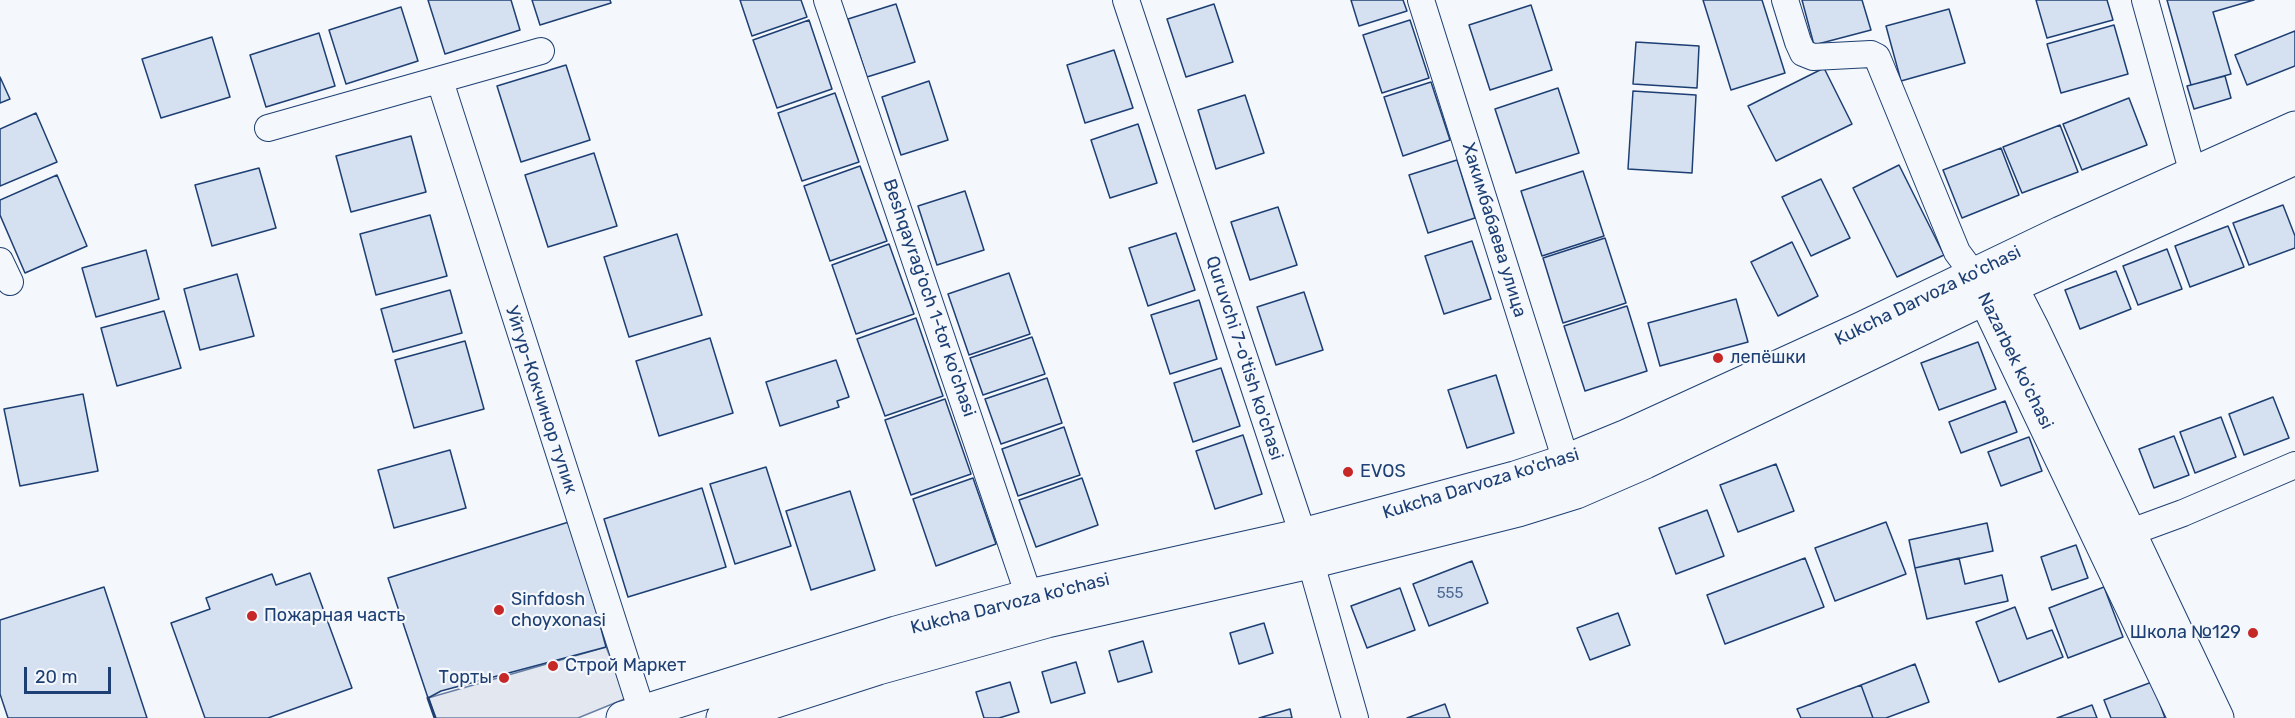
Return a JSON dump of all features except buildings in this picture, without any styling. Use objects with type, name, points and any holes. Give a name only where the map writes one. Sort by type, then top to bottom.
[{"type":"main road","name":"Kukcha Darvoza ko'chasi","points":[[636,716],[896,633],[1029,596],[1518,510],[1576,492],[1645,462],[1989,287],[2197,187],[2295,128]]},
{"type":"main road","name":"Kukcha Darvoza ko'chasi","points":[[2197,187],[2295,158]]},
{"type":"main road","name":"Kukcha Darvoza ko'chasi","points":[[723,718],[878,668],[1307,548],[1566,461],[1659,422],[1861,330],[1989,287]]},
{"type":"main road","name":"Nazarbek ko'chasi","points":[[1989,287],[2037,405],[2115,537],[2217,718]]},
{"type":"main road","name":"Nazarbek ko'chasi","points":[[2115,537],[2185,718]]},
{"type":"street","name":"Beshqayrag'och 1-tor ko'chasi","points":[[828,0],[1029,596]]},
{"type":"street","name":"Quruvchi 7-o'tish ko'chasi","points":[[1126,0],[1307,548],[1355,718]]},
{"type":"street","name":"Хакимбабаева улица","points":[[1421,0],[1566,461]]},
{"type":"street","points":[[1785,0],[1803,53],[1813,57],[1871,54],[1877,57],[1957,252],[1989,287]]},
{"type":"street","points":[[2145,0],[2197,187]]},
{"type":"street","points":[[268,128],[541,51]]},
{"type":"street","name":"Уйгур-Кокчинор тупик","points":[[440,81],[636,716]]},
{"type":"street","points":[[2115,537],[2183,513],[2295,465]]},
{"type":"shaded area","points":[[606,647],[627,698],[578,718],[436,718],[428,698]]},
{"type":"wall","points":[[428,698],[435,718]]},
{"type":"place","name":"лепёшки","points":[[1718,358]]},
{"type":"place","name":"EVOS","points":[[1348,472]]},
{"type":"place","name":"Sinfdosh choyxonasi","points":[[499,610]]},
{"type":"place","name":"Пожарная часть","points":[[252,616]]},
{"type":"place","name":"Школа №129","points":[[2253,633]]},
{"type":"place","name":"Строй Маркет","points":[[553,666]]},
{"type":"place","name":"Торты","points":[[504,678]]}]
